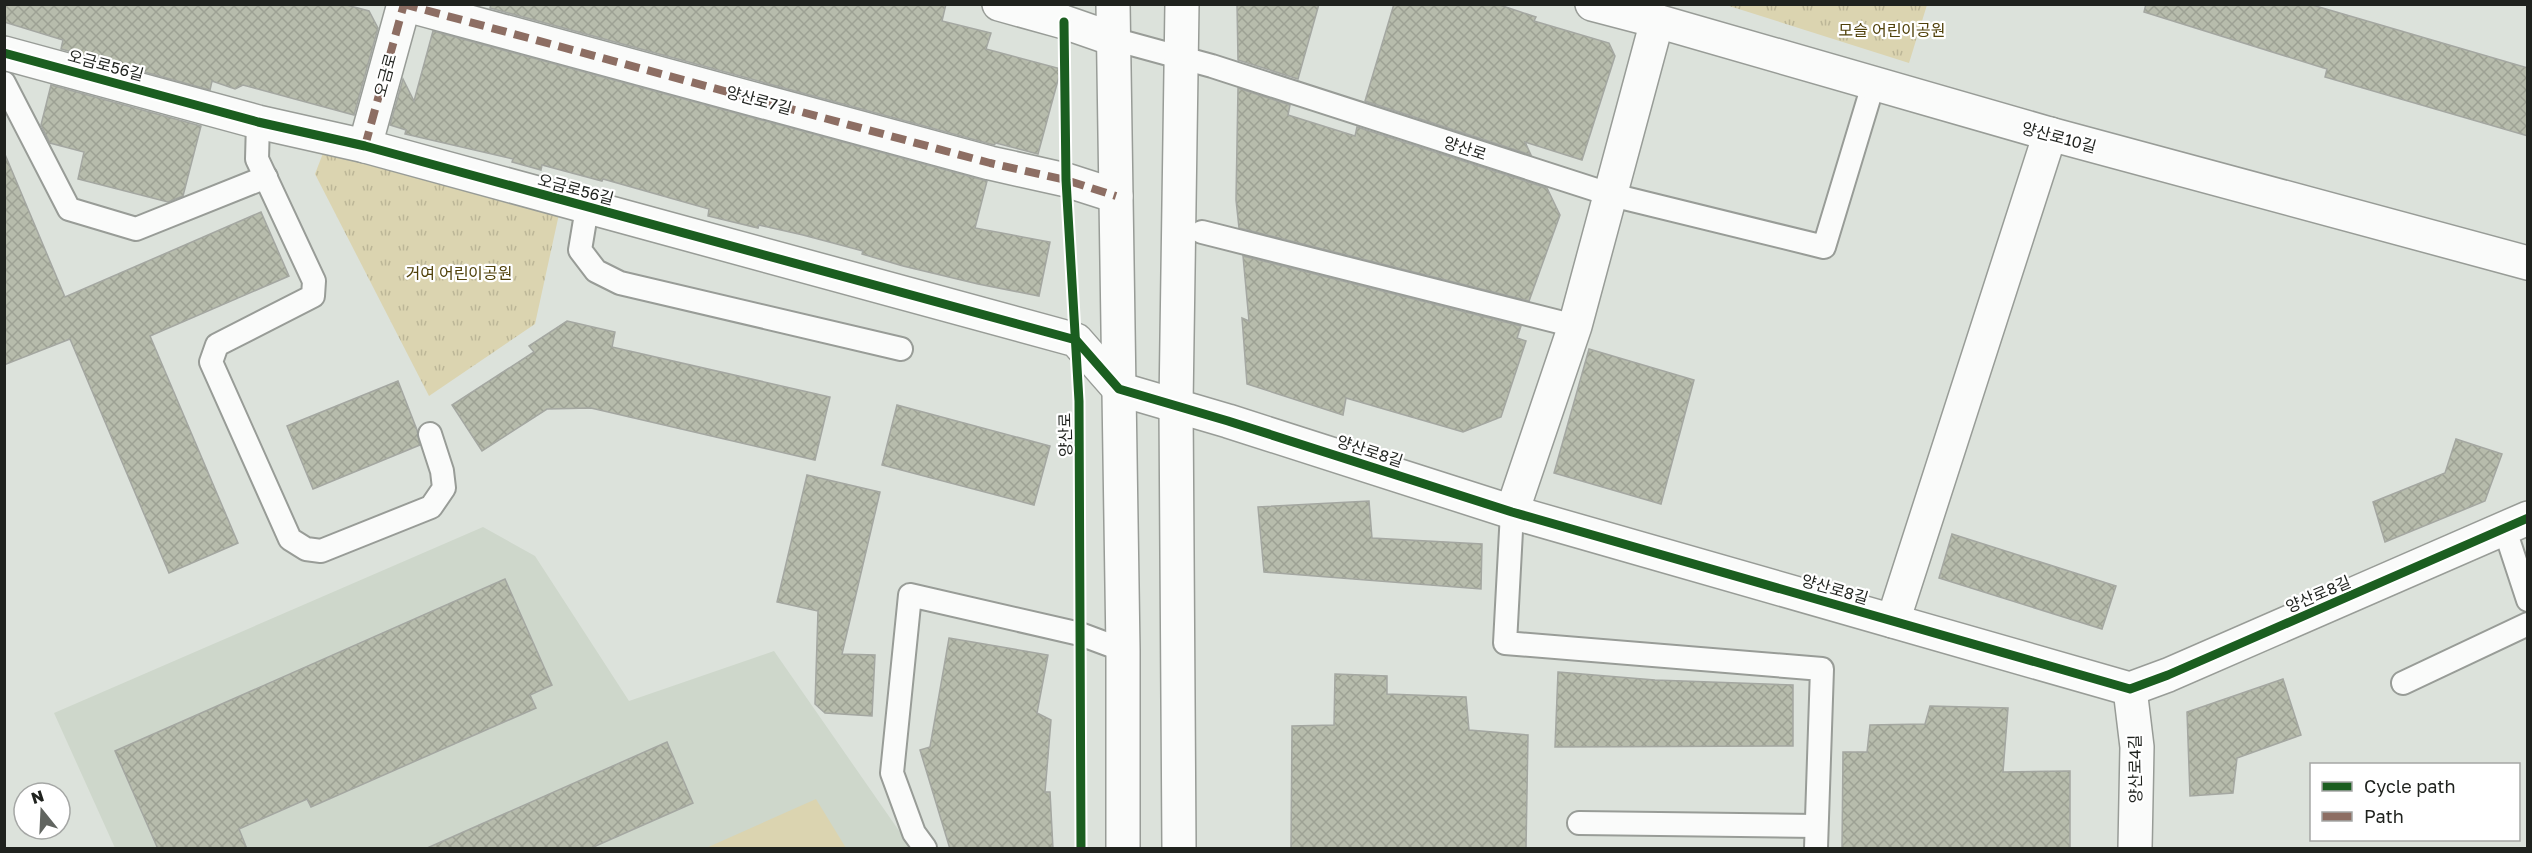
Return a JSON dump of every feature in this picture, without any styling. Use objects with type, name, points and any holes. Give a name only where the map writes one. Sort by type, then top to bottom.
[{"type":"street","points":[[999,4],[1064,22],[1113,39]]},
{"type":"street","points":[[1113,4],[1123,650],[1123,849]]},
{"type":"street","points":[[1179,849],[1176,405],[1182,4]]},
{"type":"street","name":"양산로10길","points":[[1592,4],[1658,13],[1873,85],[2528,263]]},
{"type":"street","name":"오금로","points":[[365,146],[404,5]]},
{"type":"street","name":"양산로7길","points":[[404,5],[978,159],[1066,180],[1116,196]]},
{"type":"street","points":[[1512,512],[1575,326],[1612,195],[1658,13]]},
{"type":"street","name":"오금로56길","points":[[4,53],[258,122],[365,146],[1076,340],[1119,389]]},
{"type":"street","points":[[1893,621],[2050,134]]},
{"type":"street","name":"양산로8길","points":[[1119,389],[1512,512],[2130,689],[2409,571],[2516,522]]},
{"type":"street","name":"양산로4길","points":[[2130,689],[2137,747],[2135,849]]},
{"type":"lane","name":"양산로","points":[[1113,39],[1181,58],[1612,195],[1824,247],[1873,85]]},
{"type":"lane","points":[[4,83],[69,209],[136,229],[266,177]]},
{"type":"lane","points":[[258,122],[257,159],[314,280],[313,296],[217,345],[211,362],[290,539],[306,549],[321,551],[431,507],[444,488],[442,471],[430,434]]},
{"type":"lane","points":[[587,208],[580,250],[596,272],[620,283],[901,349]]},
{"type":"lane","points":[[1202,232],[1575,326]]},
{"type":"lane","points":[[1512,512],[1505,644],[1822,669],[1816,837],[1579,823]]},
{"type":"lane","points":[[2516,522],[2528,600]]},
{"type":"lane","points":[[925,849],[914,833],[892,773],[910,595],[1080,634],[1123,650]]},
{"type":"lane","points":[[2403,683],[2528,624]]},
{"type":"shaded area","points":[[483,527],[535,556],[629,701],[774,651],[911,848],[115,848],[54,713]]},
{"type":"green space","name":"모슬 어린이공원","points":[[1726,5],[1927,5],[1909,63]]},
{"type":"green space","name":"거여 어린이공원","points":[[325,148],[559,214],[535,324],[429,396],[315,174]]},
{"type":"green space","points":[[816,799],[846,848],[706,848]]},
{"type":"building","points":[[4,4],[343,4],[369,11],[378,28],[354,115],[243,85],[235,89],[212,81],[210,90],[61,49],[63,40],[4,22]]},
{"type":"building","points":[[491,4],[946,4],[942,21],[991,33],[986,49],[1061,69],[1038,154],[996,143],[994,145],[490,8]]},
{"type":"building","points":[[1237,4],[1319,4],[1298,79],[1238,60]]},
{"type":"building","points":[[1394,4],[1497,4],[1536,17],[1534,21],[1609,43],[1615,56],[1582,160],[1525,142],[1531,155],[1365,101]]},
{"type":"building","points":[[2146,4],[2309,4],[2528,68],[2528,136],[2325,77],[2327,69],[2144,12]]},
{"type":"building","points":[[433,31],[987,181],[975,228],[1050,242],[1039,296],[903,266],[862,254],[863,251],[803,235],[759,225],[758,228],[708,216],[709,209],[603,179],[602,181],[542,165],[541,170],[512,162],[513,159],[405,134],[406,130],[390,125],[403,79],[414,101]]},
{"type":"building","points":[[51,85],[201,126],[183,196],[168,202],[78,179],[84,152],[50,143],[41,125]]},
{"type":"building","points":[[1238,88],[1290,105],[1288,115],[1355,136],[1357,127],[1547,188],[1560,215],[1529,301],[1239,228],[1236,200]]},
{"type":"building","points":[[4,152],[65,297],[261,212],[289,276],[150,336],[238,543],[169,573],[70,339],[4,365]]},
{"type":"building","points":[[1243,256],[1521,326],[1517,338],[1526,341],[1501,417],[1463,432],[1346,398],[1343,415],[1247,384],[1242,318],[1249,321]]},
{"type":"building","points":[[567,321],[615,332],[612,347],[830,397],[815,460],[591,408],[547,409],[482,451],[452,405],[534,352],[529,346]]},
{"type":"building","points":[[1589,349],[1694,380],[1661,504],[1554,473]]},
{"type":"building","points":[[398,381],[417,430],[420,445],[313,489],[287,426]]},
{"type":"building","points":[[897,405],[1050,446],[1034,505],[882,465]]},
{"type":"building","points":[[2456,439],[2502,454],[2485,501],[2385,542],[2373,502],[2445,473]]},
{"type":"building","points":[[807,475],[880,492],[842,654],[875,655],[872,716],[825,713],[815,704],[818,611],[777,602]]},
{"type":"building","points":[[1369,501],[1372,538],[1482,544],[1481,589],[1264,572],[1258,507]]},
{"type":"building","points":[[1952,534],[2116,586],[2102,629],[1939,578]]},
{"type":"building","points":[[505,579],[552,685],[530,695],[536,708],[311,807],[307,799],[239,829],[247,849],[158,849],[115,751]]},
{"type":"building","points":[[949,638],[1048,655],[1037,713],[1051,720],[1045,792],[1050,792],[1053,849],[950,849],[920,750],[930,747]]},
{"type":"building","points":[[1558,672],[1655,680],[1793,685],[1793,746],[1555,747]]},
{"type":"building","points":[[1335,674],[1387,676],[1387,694],[1466,697],[1469,730],[1528,735],[1526,849],[1291,849],[1292,726],[1334,725]]},
{"type":"building","points":[[2283,679],[2301,735],[2237,758],[2233,793],[2190,796],[2187,712]]},
{"type":"building","points":[[1930,706],[2008,708],[2003,772],[2070,771],[2070,849],[1842,849],[1843,752],[1867,752],[1870,725],[1925,724]]},
{"type":"building","points":[[667,742],[693,803],[589,849],[425,849]]},
{"type":"marked path","points":[[403,4],[990,163],[1066,180],[1116,196]]},
{"type":"marked path","points":[[365,146],[404,4]]},
{"type":"cycle path","points":[[1064,22],[1066,180],[1079,401],[1081,848]]},
{"type":"cycle path","points":[[4,53],[258,122],[365,146],[1076,340],[1119,389],[1228,421],[1512,512],[2130,689],[2168,675],[2528,518]]}]
